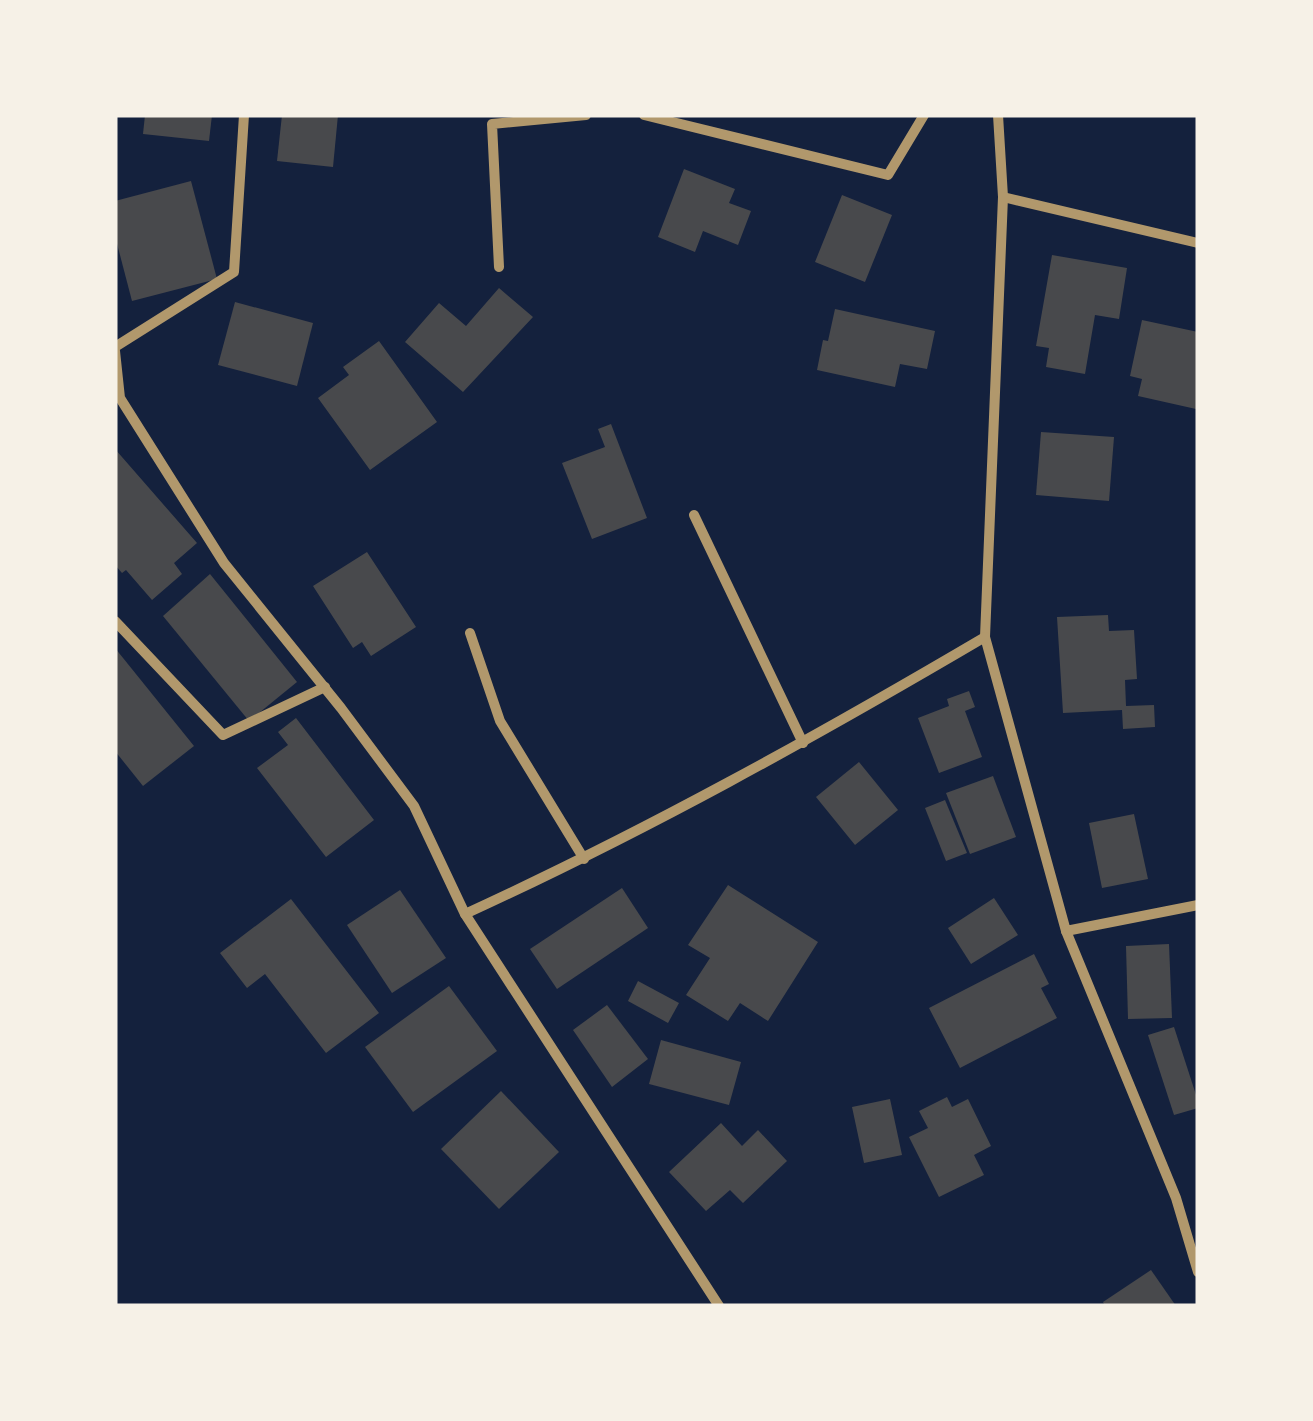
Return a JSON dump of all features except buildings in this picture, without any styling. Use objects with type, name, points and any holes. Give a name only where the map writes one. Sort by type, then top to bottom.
[{"type":"street","points":[[244,115],[234,272],[115,349],[118,398],[224,563],[414,806],[464,914],[720,1306]]},
{"type":"street","points":[[499,267],[492,124],[586,115]]},
{"type":"street","points":[[644,115],[888,175],[924,115]]},
{"type":"street","points":[[998,115],[1003,197],[985,637],[1066,930],[1176,1198],[1198,1272]]},
{"type":"street","points":[[1003,197],[1198,242]]},
{"type":"street","points":[[694,515],[803,744]]},
{"type":"street","points":[[115,621],[223,735],[324,687]]},
{"type":"street","points":[[470,633],[500,722],[584,859]]},
{"type":"street","points":[[464,914],[584,859],[803,744],[985,637]]},
{"type":"street","points":[[1066,930],[1198,905]]}]
